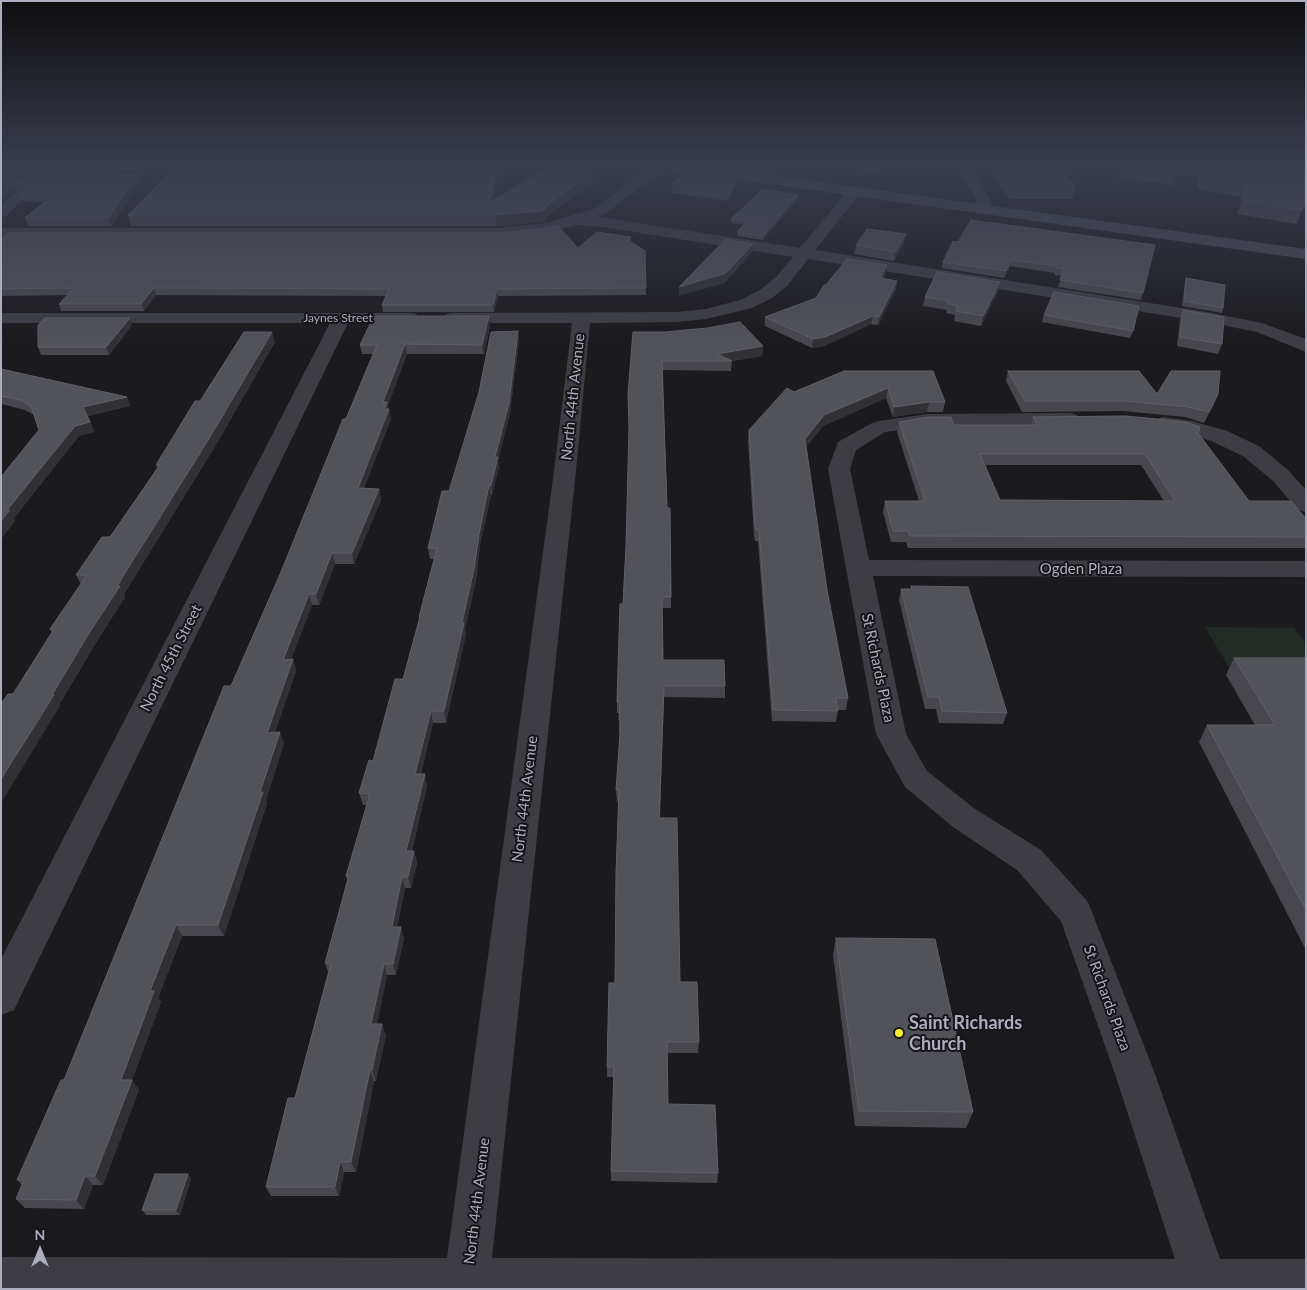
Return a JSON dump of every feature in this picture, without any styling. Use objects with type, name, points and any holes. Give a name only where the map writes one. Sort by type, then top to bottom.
[{"type":"street","points":[[1,233],[497,233],[552,226]]},
{"type":"street","points":[[629,226],[1231,321],[1262,328],[1306,346]]},
{"type":"street","name":"Jaynes Street","points":[[1,318],[581,319],[677,317],[724,310],[746,304],[775,289],[826,226]]},
{"type":"street","points":[[1103,226],[1306,254]]},
{"type":"street","name":"North 45th Street","points":[[1,998],[342,318]]},
{"type":"street","name":"North 44th Avenue","points":[[467,1280],[565,470],[581,319]]},
{"type":"street","name":"St Richards Plaza","points":[[1093,420],[927,420],[879,427],[846,447],[839,469],[891,734],[916,779],[964,818],[1029,860],[1076,913],[1206,1282]]},
{"type":"street","points":[[1140,421],[1185,425],[1219,436],[1251,451],[1280,475],[1306,505]]},
{"type":"street","name":"Ogden Plaza","points":[[857,568],[1306,569]]},
{"type":"street","points":[[1,1280],[171,1284],[467,1280],[1306,1282]]},
{"type":"shaded area","points":[[1205,627],[1294,628],[1306,644],[1306,669],[1230,669]]},
{"type":"building","points":[[558,226],[578,248],[597,232],[631,237],[628,240],[645,251],[646,288],[497,289],[493,305],[382,305],[389,289],[154,288],[141,304],[59,304],[74,288],[1,289],[1,239],[9,233],[496,233]]},
{"type":"building","points":[[743,226],[771,226],[763,236],[737,232]]},
{"type":"building","points":[[967,226],[1017,226],[1155,245],[1143,293],[1060,280],[1064,269],[1056,268],[1057,266],[1011,260],[1006,271],[943,262],[953,241],[958,242]]},
{"type":"building","points":[[867,229],[906,234],[895,252],[856,245]]},
{"type":"building","points":[[726,239],[753,244],[726,273],[679,287]]},
{"type":"building","points":[[847,259],[887,265],[880,278],[897,281],[879,317],[873,316],[825,337],[813,339],[765,317],[816,298],[824,285]]},
{"type":"building","points":[[937,272],[1000,282],[983,316],[956,311],[958,306],[948,304],[949,301],[925,297]]},
{"type":"building","points":[[1186,278],[1225,285],[1223,308],[1184,301]]},
{"type":"building","points":[[1054,292],[1139,306],[1133,331],[1044,315]]},
{"type":"building","points":[[1183,310],[1224,317],[1222,344],[1180,337]]},
{"type":"building","points":[[374,316],[489,316],[482,345],[405,344],[383,402],[387,402],[385,409],[389,409],[358,488],[379,489],[352,553],[332,553],[316,594],[309,594],[283,660],[293,659],[267,733],[280,732],[260,792],[263,792],[218,925],[176,925],[150,991],[154,991],[121,1080],[132,1080],[95,1176],[85,1176],[76,1200],[16,1199],[24,1180],[17,1180],[61,1080],[64,1080],[224,686],[231,686],[281,572],[343,419],[346,419],[377,345],[360,345]]},
{"type":"building","points":[[45,318],[130,318],[106,347],[38,347],[38,325]]},
{"type":"building","points":[[740,322],[763,346],[717,354],[732,361],[662,361],[667,508],[670,508],[671,597],[662,597],[663,660],[724,660],[725,686],[664,686],[659,818],[677,818],[680,982],[697,982],[699,1042],[667,1042],[668,1104],[715,1105],[718,1173],[611,1171],[614,1067],[607,1067],[609,983],[615,983],[619,790],[616,790],[621,720],[619,720],[620,702],[617,702],[620,604],[623,604],[626,546],[628,394],[633,332],[665,332],[707,328]]},
{"type":"building","points":[[518,331],[509,403],[495,457],[498,457],[491,485],[489,485],[462,623],[464,623],[444,711],[431,711],[415,774],[425,774],[406,851],[414,851],[408,877],[402,877],[392,927],[401,927],[393,964],[384,964],[371,1024],[382,1024],[372,1070],[370,1070],[351,1162],[340,1162],[335,1187],[266,1187],[288,1098],[295,1098],[331,964],[325,963],[349,876],[346,876],[370,794],[359,793],[369,760],[373,761],[395,679],[403,679],[420,617],[437,548],[428,548],[442,491],[449,491],[479,392],[491,332]]},
{"type":"building","points":[[244,332],[272,332],[210,437],[117,586],[120,586],[91,630],[52,695],[54,695],[1,779],[1,704],[8,694],[13,694],[54,629],[50,629],[87,575],[76,575],[102,537],[110,537],[160,465],[156,465],[195,401],[200,401]]},
{"type":"building","points":[[1,369],[127,397],[83,407],[90,422],[75,426],[7,510],[10,510],[1,521],[1,477],[39,430],[31,406],[21,400],[1,396]]},
{"type":"building","points":[[844,371],[933,371],[945,402],[929,402],[894,407],[888,388],[824,415],[805,439],[827,590],[848,698],[836,698],[838,711],[773,710],[759,530],[756,530],[755,525],[749,430],[787,388],[794,392]]},
{"type":"building","points":[[1008,371],[1139,371],[1157,394],[1171,371],[1220,371],[1218,394],[1209,412],[1189,407],[1126,401],[1025,401]]},
{"type":"building","points":[[1126,416],[1186,422],[1200,427],[1198,433],[1249,501],[1291,501],[1306,519],[1306,537],[910,536],[908,531],[893,531],[885,501],[925,501],[899,422],[929,417],[951,417],[954,425],[1038,425],[1033,417]],"holes":[[[980,454],[1145,454],[1175,501],[1000,500]]]},
{"type":"building","points":[[911,586],[968,587],[1007,713],[942,711],[939,697],[928,697],[901,589],[912,589]]},
{"type":"building","points":[[1234,658],[1306,658],[1306,910],[1207,725],[1275,725]]},
{"type":"building","points":[[836,938],[935,939],[973,1112],[859,1111]]},
{"type":"building","points":[[155,1174],[188,1174],[176,1210],[142,1210]]},
{"type":"place","name":"Saint Richards Church","points":[[899,1033]]}]
